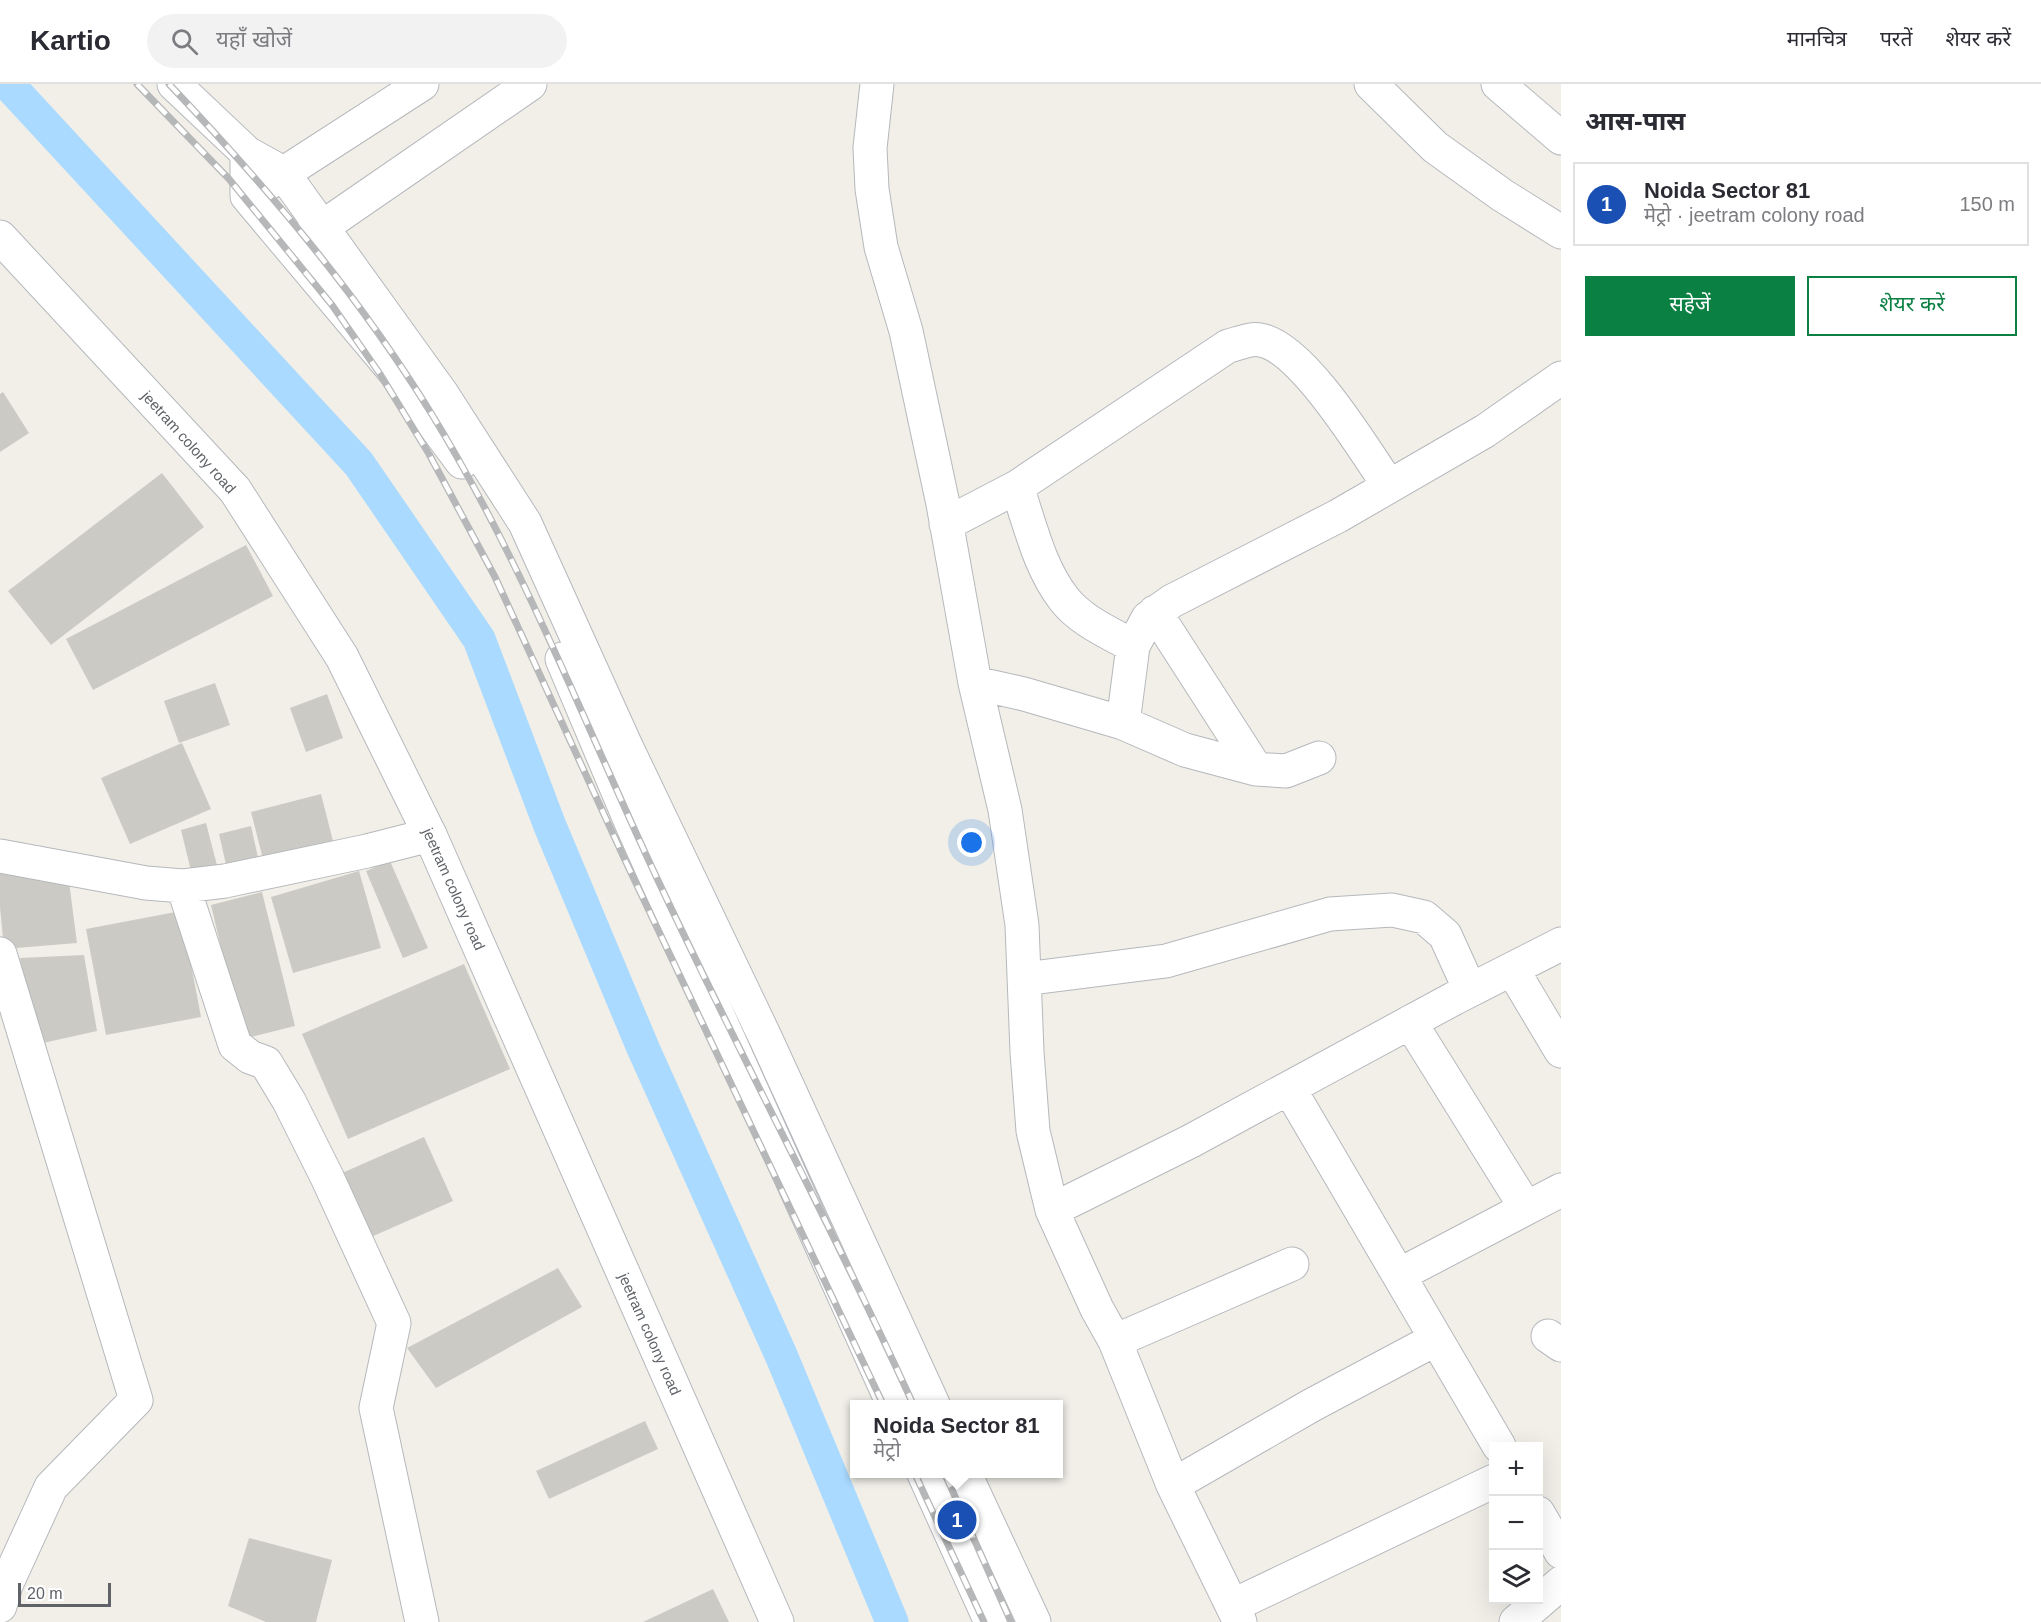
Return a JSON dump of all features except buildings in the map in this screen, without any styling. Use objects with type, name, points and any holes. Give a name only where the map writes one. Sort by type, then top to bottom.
[{"type":"street","points":[[174,84],[247,153],[283,173],[442,394],[525,524],[625,744],[766,1039],[931,1400]]},
{"type":"street","points":[[247,196],[422,84]]},
{"type":"street","points":[[291,249],[531,84]]},
{"type":"street","points":[[877,84],[870,148],[872,189],[881,247],[906,331],[946,524],[975,683],[1005,810],[1022,925],[1033,1131],[1052,1210],[1097,1309],[1115,1341],[1173,1485],[1236,1614],[1489,1484]]},
{"type":"street","points":[[1371,84],[1435,147],[1502,195],[1561,232]]},
{"type":"street","points":[[1498,84],[1561,138]]},
{"type":"street","points":[[247,153],[247,196],[394,371],[499,510],[633,827],[891,1400]]},
{"type":"street","name":"jeetram colony road","points":[[0,237],[235,490],[342,657],[430,835],[777,1622]]},
{"type":"street","points":[[946,524],[1017,487],[1228,346],[1258,339],[1280,347],[1320,387],[1389,486]]},
{"type":"street","points":[[1123,723],[1133,646],[1148,618],[1155,612],[1172,601],[1338,516],[1485,431],[1561,378]]},
{"type":"street","points":[[1017,487],[1047,571],[1065,600],[1094,625],[1133,646]]},
{"type":"street","points":[[1155,612],[1256,769]]},
{"type":"street","points":[[975,683],[1024,694],[1123,723],[1185,750],[1256,769],[1286,771],[1318,758]]},
{"type":"street","points":[[0,856],[146,883],[183,886],[225,881],[430,835]]},
{"type":"street","points":[[183,886],[235,1046],[250,1057],[266,1063],[289,1101],[327,1177],[394,1323],[376,1408],[422,1622]]},
{"type":"street","points":[[1024,979],[1166,961],[1330,914],[1392,910],[1424,917],[1445,935],[1470,990]]},
{"type":"street","points":[[1052,1210],[1191,1141],[1470,990],[1561,944]]},
{"type":"street","points":[[0,954],[135,1400],[51,1487],[6,1585],[0,1606]]},
{"type":"street","points":[[1512,969],[1561,1052]]},
{"type":"street","points":[[1410,1022],[1526,1208]]},
{"type":"street","points":[[1289,1088],[1497,1442]]},
{"type":"street","points":[[1399,1275],[1561,1190]]},
{"type":"street","points":[[1115,1341],[1292,1263]]},
{"type":"street","points":[[1173,1485],[1312,1405],[1437,1339]]},
{"type":"street","points":[[926,1478],[991,1622]]},
{"type":"street","points":[[967,1478],[1034,1622]]},
{"type":"street","points":[[1543,1520],[1561,1552]]},
{"type":"street","points":[[1516,1622],[1561,1583]]},
{"type":"waterway","points":[[8,84],[359,464],[479,639],[550,826],[643,1048],[781,1355],[892,1622]]},
{"type":"railway","points":[[137,84],[229,179],[332,305],[380,374],[429,454],[495,577],[625,860],[881,1400]]},
{"type":"railway","points":[[169,84],[275,201],[341,283],[402,369],[464,468],[550,640],[628,816],[687,941],[911,1400]]},
{"type":"railway","points":[[917,1478],[984,1622]]},
{"type":"railway","points":[[947,1478],[1011,1622]]},
{"type":"place","name":"Noida Sector 81","points":[[957,1520]]}]
